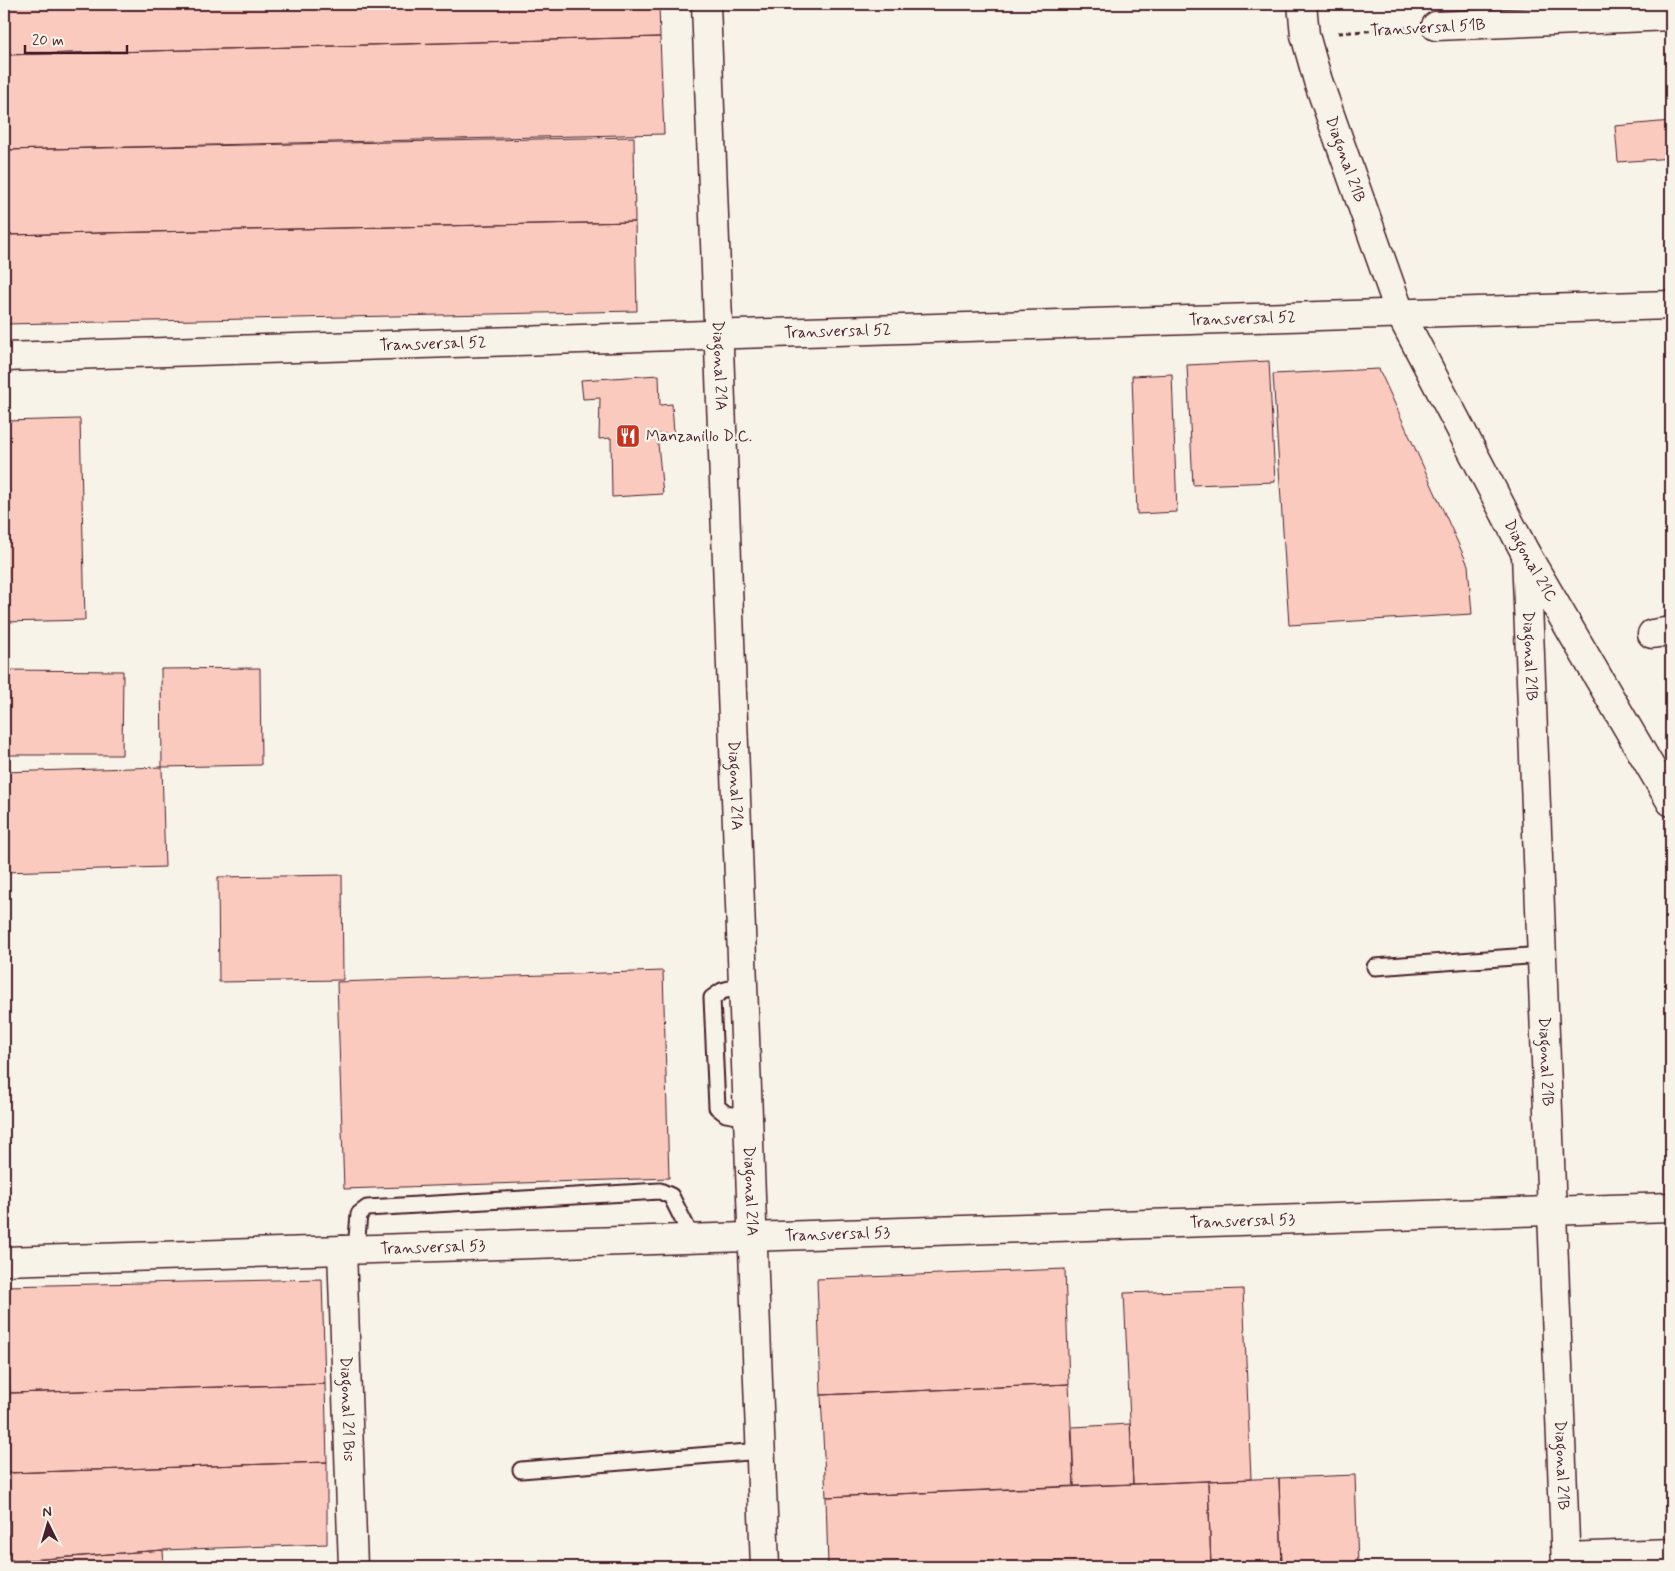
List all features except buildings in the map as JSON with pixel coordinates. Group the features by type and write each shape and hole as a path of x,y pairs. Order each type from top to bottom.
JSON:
{"street":[{"name":"Diagonal 21A","path":"706,4 765,1567"},
{"name":"Diagonal 21B","path":"1302,4 1305,36 1318,81 1400,313"},
{"name":"Transversal 51B","path":"1436,26 1671,16"},
{"name":"Transversal 52","path":"4,357 1671,305"},
{"name":"Diagonal 21C","path":"1400,313 1526,554 1671,802"},
{"name":"Diagonal 21B","path":"1526,554 1566,1562"},
{"name":"Transversal 53","path":"4,1261 1671,1207"},
{"name":"Diagonal 21 Bis","path":"349,1250 352,1567"},
{"path":"1566,1562 1671,1553"}],"lane":[{"path":"1375,967 1542,954"},
{"path":"349,1250 359,1214 367,1208 660,1191 671,1196 692,1238"},
{"path":"521,1470 761,1450"}],"path":[{"name":"Transversal 51B","path":"1305,36 1436,26"}],"place":[{"name":"Manzanillo D.C.","path":"628,436"}]}
